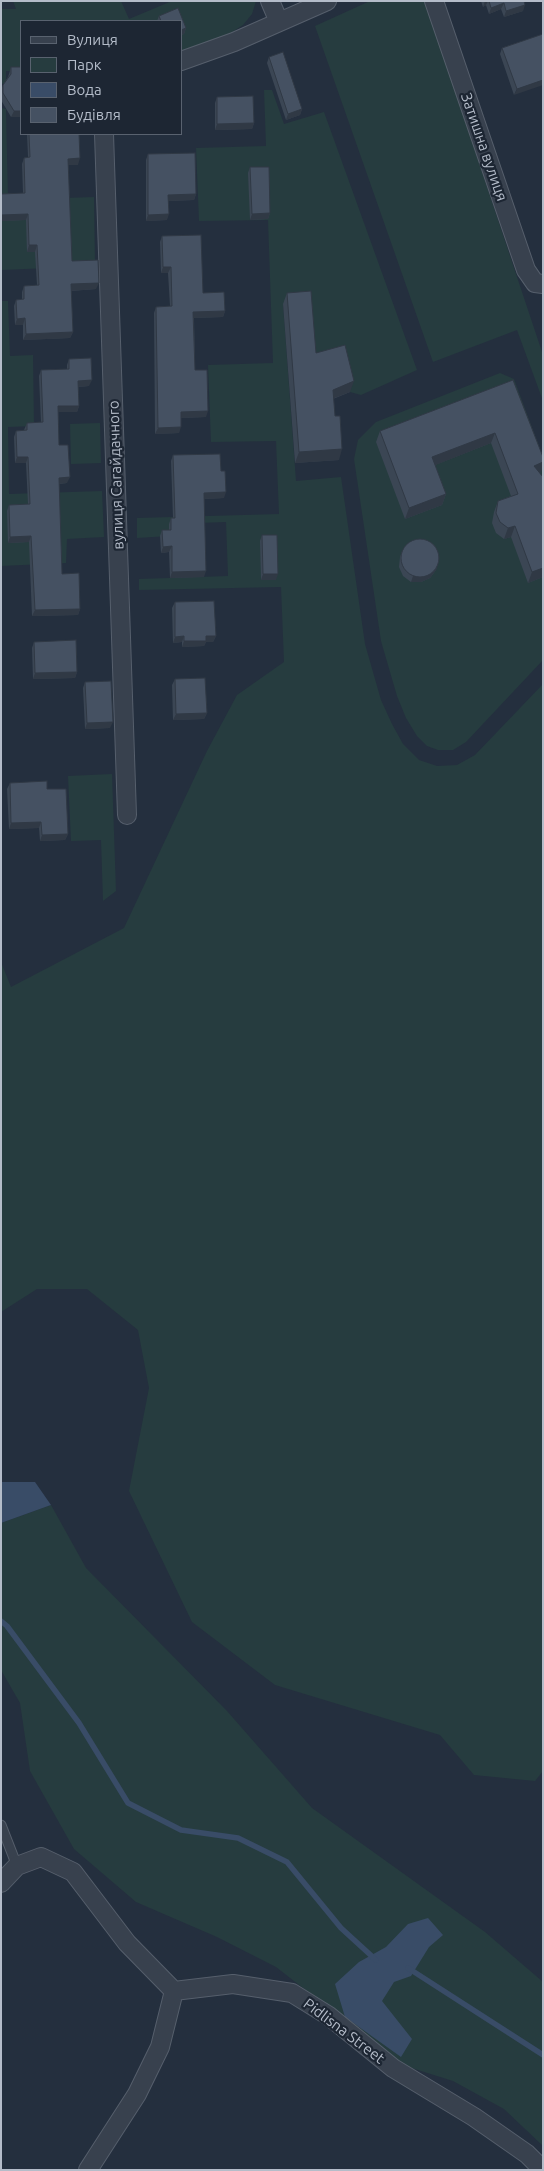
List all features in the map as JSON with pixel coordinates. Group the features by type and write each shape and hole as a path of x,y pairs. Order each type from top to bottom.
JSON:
{"street":[{"path":"270,1 279,22"},
{"path":"182,61 234,42 328,1"},
{"name":"Затишна вулиця","path":"434,1 526,270 535,283 543,284"},
{"name":"вулиця Сагайдачного","path":"104,135 128,816"},
{"path":"1,1883 16,1866 42,1857 72,1872 127,1943 174,1991 160,2047 137,2094 88,2170"},
{"name":"Pidlisna Street","path":"174,1991 233,1984 292,1993 329,2016 393,2068 482,2122 527,2154 543,2170"}],"lane":[{"path":"1,1825 16,1866"}],"green space":[{"path":"13,1 121,1 129,19 172,1 256,1 252,14 243,25 229,34 182,51 182,20 20,20 20,71 6,71 6,83 1,84 1,9 16,9"},
{"path":"370,1 425,1 543,355 543,401 517,330 433,362 315,26"},
{"path":"264,90 272,90 284,124 324,112 417,370 361,395 350,392 341,356 312,364 283,304 296,481 341,477 365,644 381,700 392,724 403,744 419,760 437,766 457,765 475,755 543,684 543,1771 535,1781 474,1775 440,1735 275,1685 192,1622 129,1491 149,1388 138,1330 87,1289 37,1289 1,1312 1,962 11,987 124,928 207,751 237,695 284,662 281,587 139,590 139,579 228,576 226,522 169,524 169,536 137,538 137,518 279,514 276,441 211,442 208,365 273,363 268,220 199,221 196,148 266,146"},
{"path":"1,108 6,109 8,200 94,197 95,266 1,270"},
{"path":"1,301 8,301 10,356 33,355 34,426 8,427 9,494 102,491 104,537 67,539 66,563 1,566"},
{"path":"500,373 514,379 543,457 543,660 466,742 453,750 438,750 427,746 417,736 406,718 397,696 381,641 354,459 358,440 376,422"},
{"path":"100,423 101,463 71,464 70,424"},
{"path":"112,774 116,891 103,901 101,840 71,841 68,776"},
{"path":"51,1505 86,1568 227,1711 312,1808 485,1932 543,1982 543,2146 504,2109 453,2081 402,2065 276,1967 217,1937 136,1902 74,1849 30,1771 20,1703 1,1670 1,1523"}],"water":[{"path":"1,1482 35,1482 51,1505 1,1523"},
{"path":"428,1918 443,1935 429,1947 411,1976 394,1982 382,2001 412,2039 401,2057 345,2017 335,1984 359,1962 386,1947 408,1924"}],"building":[{"path":"489,1 524,1 525,5 506,11 504,3 491,8"},
{"path":"178,8 186,28 182,30 182,20 161,20 159,16"},
{"path":"543,34 543,80 517,89 502,48"},
{"path":"283,52 302,109 288,114 269,57"},
{"path":"11,67 20,67 20,111 14,111 3,93 3,85 11,74"},
{"path":"253,96 254,123 217,124 217,97"},
{"path":"29,135 79,135 80,158 68,159 72,261 98,260 99,283 71,284 73,332 26,334 25,318 17,319 16,300 24,299 24,286 39,285 37,245 29,245 28,214 1,215 1,194 25,193 24,158 30,157"},
{"path":"195,153 196,194 168,195 169,214 148,215 148,154"},
{"path":"250,167 269,167 270,213 252,214"},
{"path":"201,235 203,293 224,292 225,311 193,312 195,370 207,370 208,411 181,412 181,427 158,428 156,307 172,306 171,267 163,267 162,236"},
{"path":"311,291 316,353 345,345 354,381 333,390 335,416 340,416 342,449 299,452 287,293"},
{"path":"91,358 92,380 78,381 79,406 58,406 59,445 68,445 70,477 59,478 62,574 79,573 80,609 35,610 31,536 10,537 9,505 30,504 28,457 17,457 16,431 27,430 27,423 43,422 41,370 69,369 69,359"},
{"path":"513,380 543,457 543,462 534,466 543,477 543,568 532,572 515,526 508,528 500,522 496,513 498,501 518,494 495,433 432,457 446,494 409,508 380,431"},
{"path":"220,454 221,471 225,471 226,492 204,493 206,571 172,572 172,546 163,547 162,530 171,530 171,518 175,518 173,455"},
{"path":"262,535 277,535 278,574 263,574"},
{"path":"420,539 433,545 439,558 433,571 420,577 407,571 401,558 407,545"},
{"path":"214,601 216,636 206,636 206,641 184,641 184,636 175,637 175,602"},
{"path":"76,640 77,672 35,673 34,642"},
{"path":"205,678 207,713 176,714 175,679"},
{"path":"111,681 113,722 87,723 85,682"},
{"path":"47,781 47,789 66,789 68,834 42,835 41,822 11,823 10,783"}],"waterway":[{"path":"1,1621 7,1626 79,1723 128,1803 181,1830 238,1838 287,1862 341,1928 376,1960"},
{"path":"408,1968 543,2055"}]}
